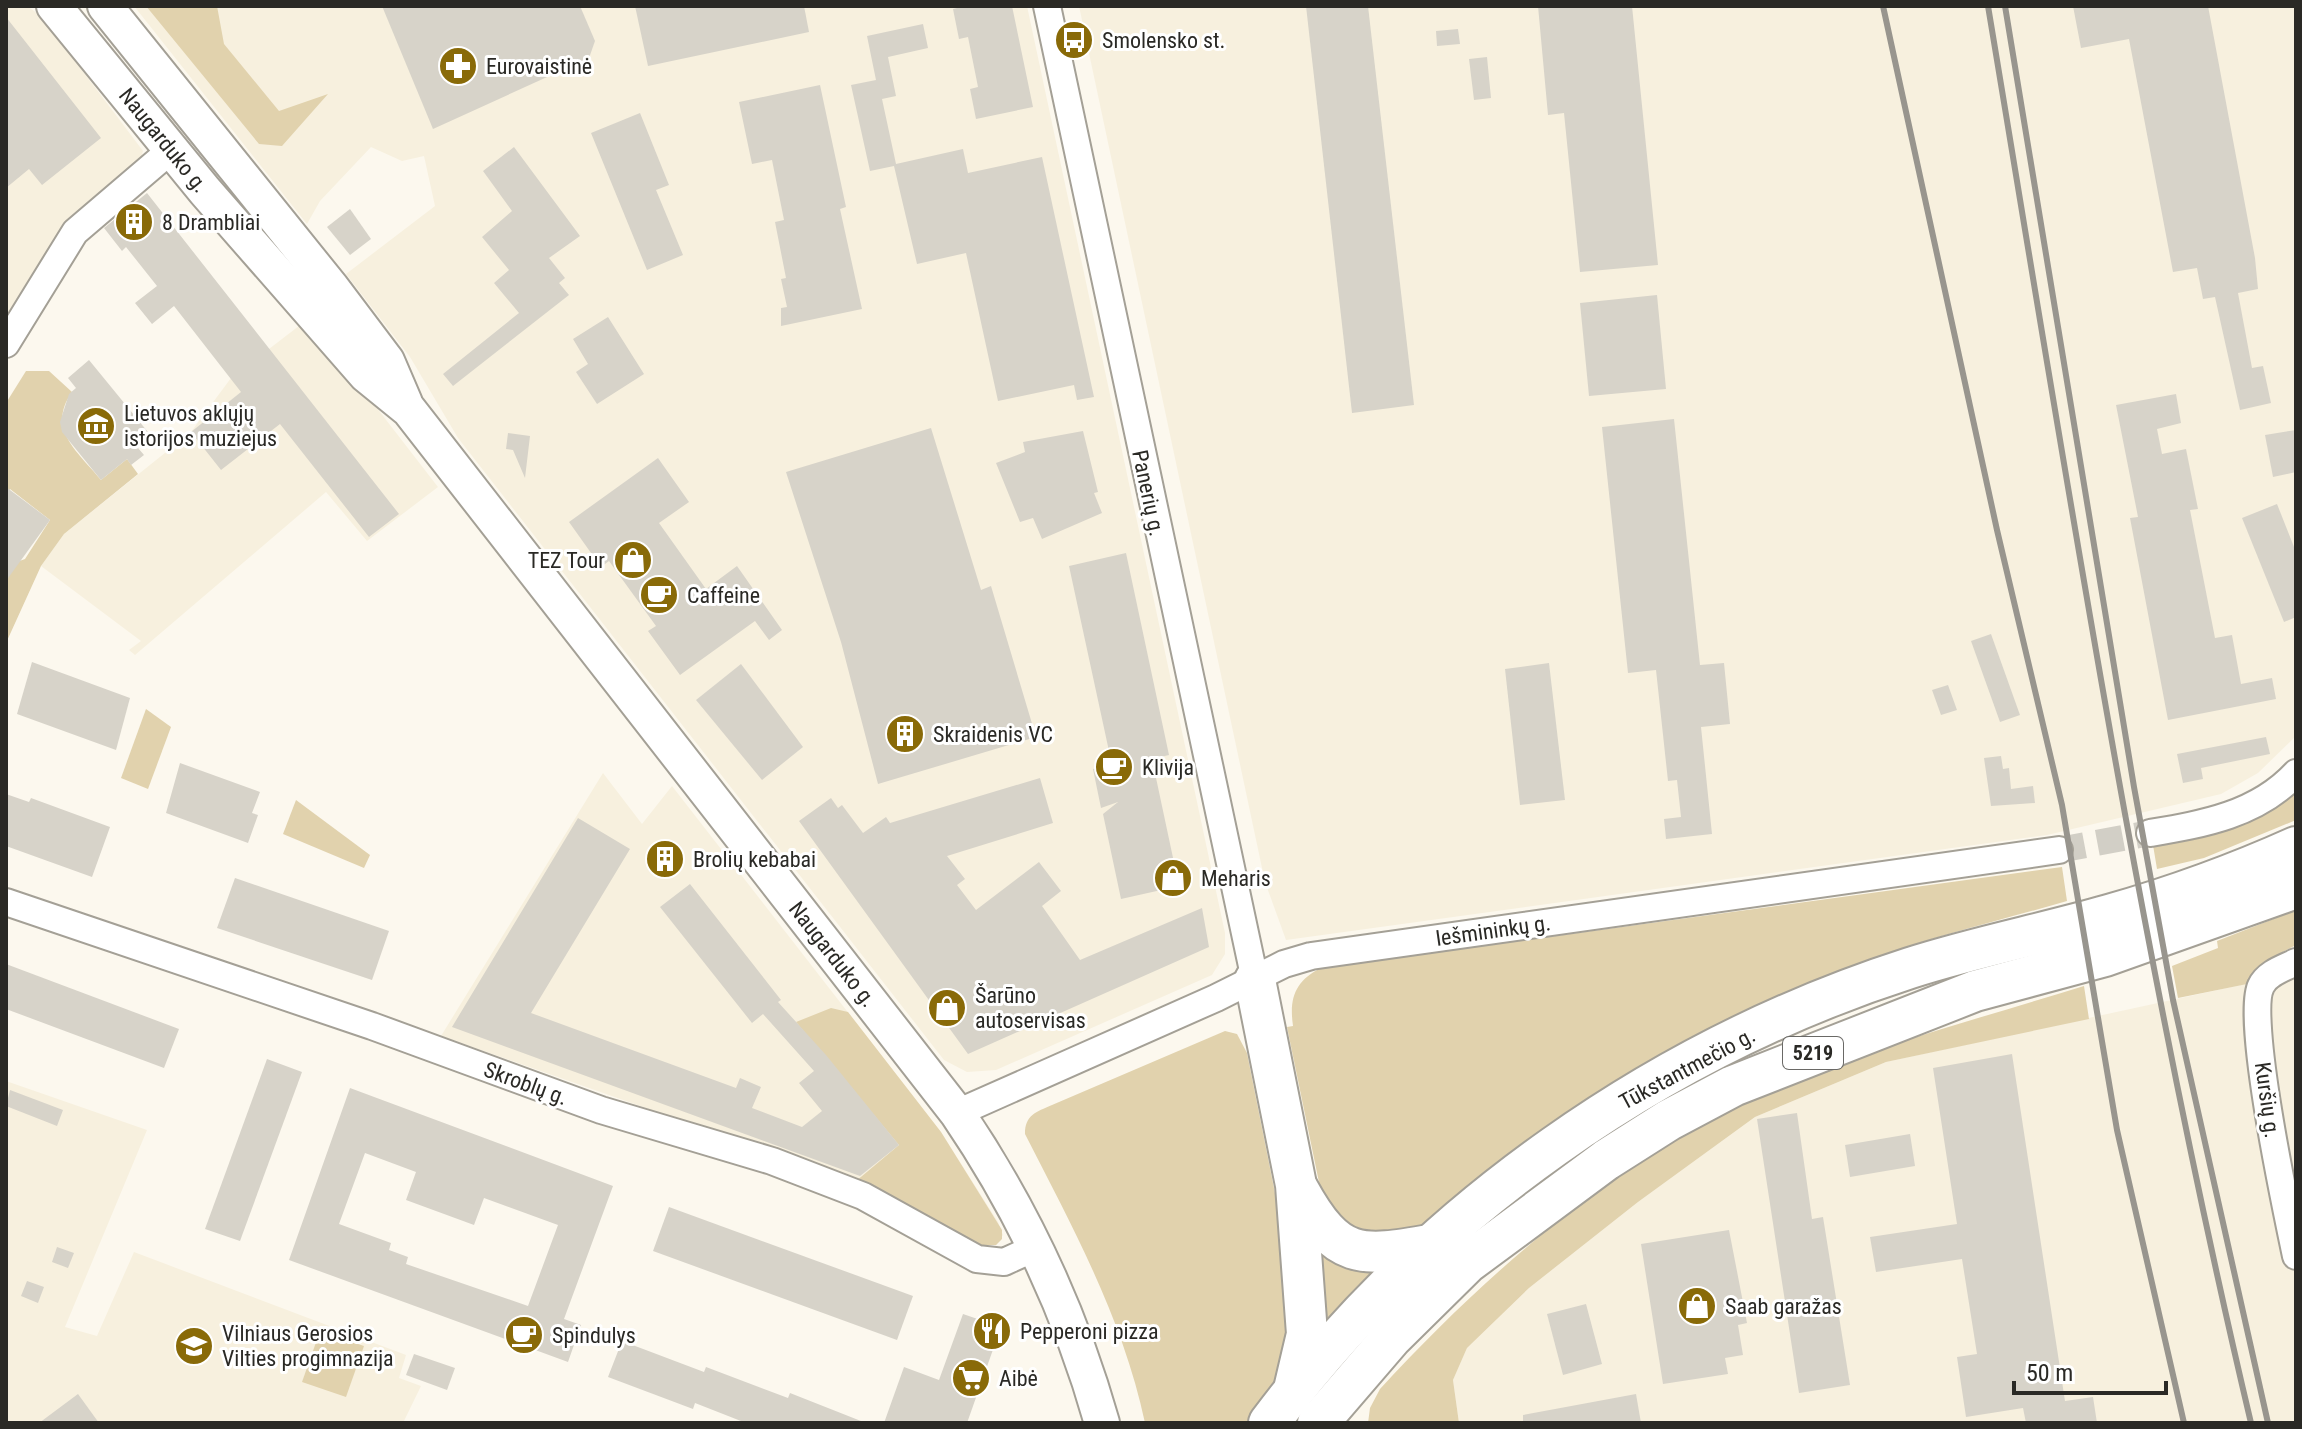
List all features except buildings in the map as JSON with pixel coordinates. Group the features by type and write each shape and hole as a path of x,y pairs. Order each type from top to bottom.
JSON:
{"highway":[{"name":"Tūkstantmečio g.","path":"1281,1407 1362,1312 1497,1189 1582,1126 1718,1047 1817,1002 1911,968 2109,915 2181,892 2296,847"},
{"name":"Tūkstantmečio g.","path":"1318,1423 1392,1337 1467,1263 1631,1144 1733,1086 1975,991 2105,956 2296,888"},
{"path":"1255,980 1296,1185 1307,1334 1281,1407"},
{"path":"1296,1185 1317,1224 1333,1240 1351,1249 1371,1253 1436,1244"},
{"path":"1358,1423 1367,1390 1392,1337"}],"main road":[{"name":"Naugarduko g.","path":"54,6 171,150 366,375 409,410 957,1113 987,1158 1037,1247 1074,1331 1102,1423"},
{"name":"Naugarduko g.","path":"105,6 237,166 369,337 387,361 409,410"}],"street":[{"name":"Panerių g.","path":"1047,6 1255,980"},
{"path":"6,344 75,232 171,150"},
{"path":"2150,833 2227,817 2254,806 2296,773"},
{"name":"Iešmininkų g.","path":"957,1113 1255,980 1284,964 1311,956 2059,850"},
{"name":"Skroblų g.","path":"6,902 372,1026 601,1110 772,1161 863,1196 977,1259 1004,1262 1037,1247"},
{"name":"Kuršių g.","path":"2296,962 2269,976 2261,985 2257,1011 2268,1108 2296,1256"}],"shaded area":[{"path":"6,6 27,6 41,16 143,151 140,161 6,327"},
{"path":"134,6 1027,6 1225,933 1225,954 1212,975 996,1070 967,1072 944,1060 458,438 410,357 346,274 435,206 424,156 402,161 371,147 320,201 307,224"},
{"path":"146,6 217,6 224,44 279,111 328,94 282,146 259,144"},
{"path":"1079,6 2296,6 2296,736 2258,773 2221,794 2047,835 1286,940 1265,882"},
{"path":"308,319 438,487 367,541 326,492 135,655 129,650 141,641 41,566 64,534 191,432 231,378"},
{"path":"26,371 49,371 72,392 62,417 64,429 75,450 101,480 127,459 138,474 64,534 41,566 6,643 6,566 25,559 50,520 10,489 6,495 6,403"},
{"path":"146,709 171,727 148,789 121,778"},
{"path":"603,773 642,824 672,786 941,1132 998,1222 1003,1235 996,1245 981,1245 865,1185 441,1036"},
{"path":"2296,788 2296,820 2204,858 2157,869 2153,845 2246,821"},
{"path":"296,800 370,855 364,868 283,834"},
{"path":"2062,867 2067,901 1858,964 1738,1014 1681,1044 1572,1110 1519,1147 1419,1229 1402,1239 1346,1232 1321,1192 1287,1027 1293,1026 1292,1007 1296,991 1305,979 1321,968"},
{"path":"2296,910 2296,945 2267,960 2252,983 2178,998 2172,966 2218,948 2217,941"},
{"path":"2296,973 2296,1423 1459,1423 1453,1380 1467,1348 1529,1288 1638,1202 1755,1117 1886,1062"},
{"path":"2084,986 2089,1019 1886,1062 1755,1117 1638,1202 1529,1288 1467,1348 1453,1380 1459,1423 1368,1423 1370,1408 1380,1389 1472,1296 1571,1211 1679,1138 1736,1107 1831,1066"},
{"path":"831,1008 848,1012 941,1132 1002,1230 1002,1239 996,1245 981,1245 855,1182 899,1145 796,1022"},
{"path":"1225,1031 1237,1034 1247,1053 1297,1303 1289,1364 1250,1423 1145,1423 1124,1347 1110,1311 1025,1134 1027,1122 1041,1110"},
{"name":"Vilniaus Gerosios Vilties progimnazija","path":"6,1081 147,1130 65,1327 97,1336 134,1252 406,1355 399,1378 421,1386 403,1423 6,1423"},
{"path":"1308,1228 1383,1270 1329,1335"},
{"path":"320,1331 364,1346 346,1397 302,1382"}],"tunnel":[{"path":"2059,850 2150,833"}],"railway":[{"path":"1883,6 1997,530 2062,805 2117,1130 2184,1423"},
{"path":"1988,6 2140,894 2174,1071 2251,1423"},
{"path":"2005,6 2134,787 2173,1000 2268,1423"}],"place":[{"name":"Smolensko st.","path":"1074,40"},
{"name":"Eurovaistinė","path":"458,66"},
{"name":"8 Drambliai","path":"134,222"},
{"name":"Lietuvos aklųjų istorijos muziejus","path":"96,426"},
{"name":"TEZ Tour","path":"633,560"},
{"name":"Caffeine","path":"659,595"},
{"name":"Skraidenis VC","path":"905,734"},
{"name":"Klivija","path":"1114,767"},
{"name":"Brolių kebabai","path":"665,859"},
{"name":"Meharis","path":"1173,878"},
{"name":"Šarūno autoservisas","path":"947,1008"},
{"name":"Saab garažas","path":"1697,1306"},
{"name":"Pepperoni pizza","path":"992,1331"},
{"name":"Spindulys","path":"524,1335"},
{"name":"Vilniaus Gerosios Vilties progimnazija","path":"194,1346"},
{"name":"Aibė","path":"971,1378"}]}
